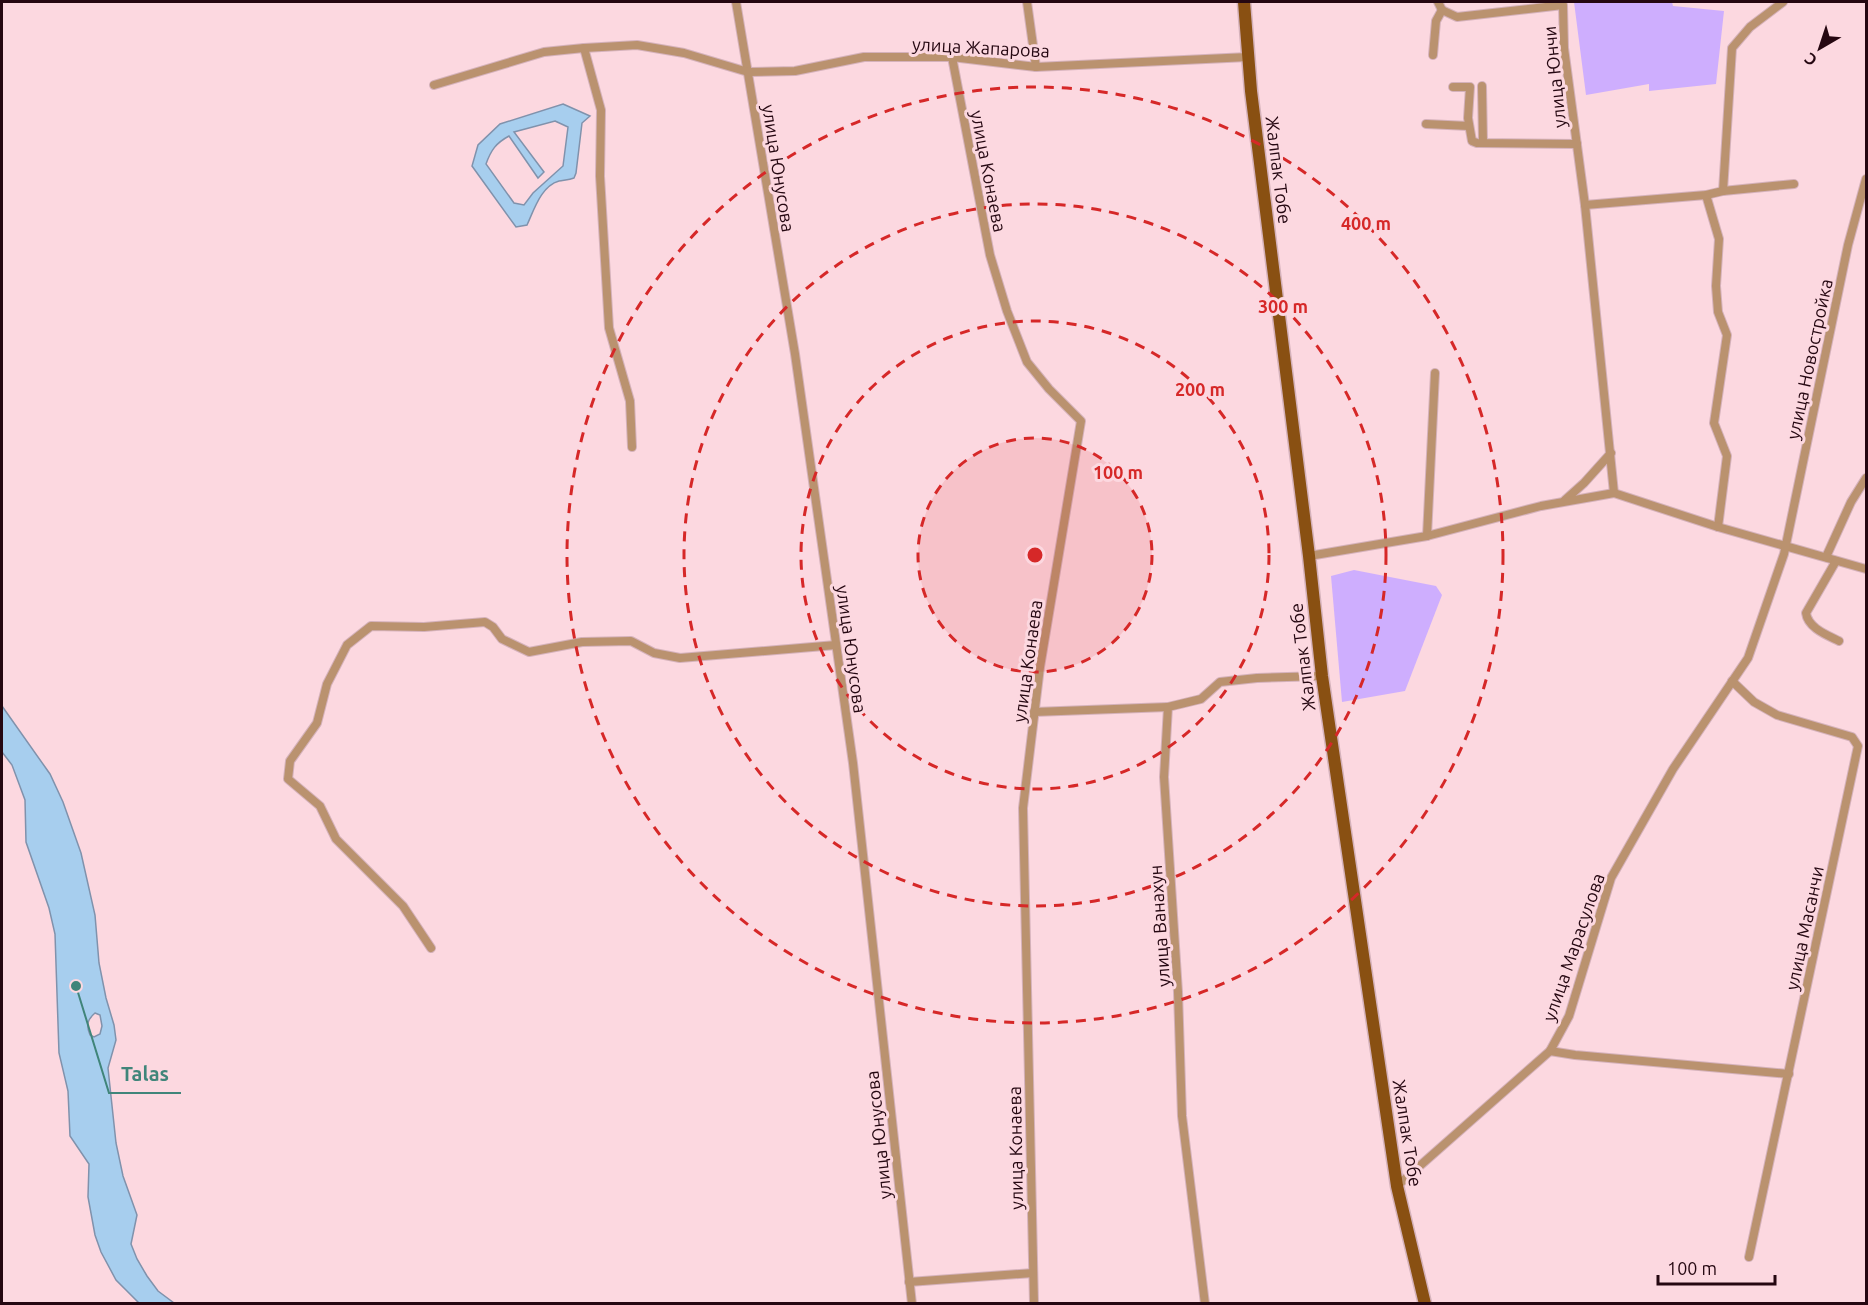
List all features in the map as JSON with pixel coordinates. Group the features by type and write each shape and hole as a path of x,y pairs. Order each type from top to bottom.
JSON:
{"main road":[{"name":"Жалпак Тобе","path":"1244,2 1252,102 1322,676 1397,1186 1425,1304"}],"street":[{"name":"улица Юнусова","path":"736,2 795,354 852,763 912,1304"},
{"path":"1027,2 1036,68"},
{"path":"1433,55 1436,21 1442,10 1438,2"},
{"path":"1723,191 1732,48 1750,27 1783,2"},
{"name":"улица Юнчи","path":"1442,10 1457,17 1563,5 1564,48 1585,205 1614,493"},
{"name":"улица Жапарова","path":"434,85 544,52 637,45 684,53 748,72 795,71 864,57 952,57 1036,68 1248,57"},
{"path":"584,48 601,110 600,176 609,328 630,401 632,447"},
{"name":"улица Конаева","path":"952,57 990,255 1007,311 1026,362 1049,389 1082,421 1040,667 1023,808 1034,1304"},
{"path":"1482,86 1483,143"},
{"path":"1453,87 1470,87 1468,126 1472,141 1577,144"},
{"path":"1426,124 1468,126"},
{"name":"улица Новостройка","path":"1786,546 1848,245 1866,179"},
{"path":"1585,205 1706,195 1723,191 1794,184"},
{"path":"1706,195 1719,239 1716,286 1718,312 1727,335 1714,423 1727,456 1718,527"},
{"path":"1428,536 1435,373"},
{"path":"1564,501 1611,453"},
{"path":"1826,557 1851,502 1866,478"},
{"path":"1309,556 1428,536 1564,501 1614,493 1718,527 1866,569"},
{"name":"улица Марасулова","path":"1397,1186 1550,1051 1569,1016 1611,878 1673,769 1748,658 1786,546"},
{"path":"1836,561 1806,613 1807,620 1817,629 1839,641"},
{"path":"431,948 403,906 336,838 320,806 288,779 290,761 317,723 327,684 346,645 371,626 424,627 485,622 493,627 502,639 529,652 582,642 631,641 654,653 680,658 836,645"},
{"path":"1034,712 1168,707 1201,699 1220,682 1257,678 1322,676"},
{"name":"улица Масанчи","path":"1732,681 1754,702 1777,715 1852,737 1858,746 1749,1257"},
{"name":"улица Ванахун","path":"1168,707 1164,777 1178,992 1182,1116 1205,1304"},
{"path":"1550,1051 1789,1074"},
{"path":"909,1282 1033,1273"}],"shaded area":[{"path":"1574,2 1672,2 1673,6 1724,11 1716,84 1649,91 1649,84 1586,95"},
{"path":"1354,570 1436,586 1442,595 1405,691 1342,702 1331,576"}],"water":[{"path":"563,104 590,116 582,123 574,178 559,181 547,188 539,199 527,225 516,227 472,166 478,145 500,124","holes":["555,121 568,127 563,166 533,193 524,205 514,203 486,164 494,147 509,136 538,178 544,172 514,132"]},
{"path":"2,706 50,774 63,802 81,853 95,915 99,963 116,1040 108,1068 116,1143 123,1176 137,1215 131,1244 147,1276 158,1291 174,1303 139,1303 116,1280 95,1235 88,1197 89,1164 70,1136 68,1091 59,1053 55,934 49,908 26,842 25,800 12,765 2,752","holes":["95,1013 100,1015 102,1026 100,1034 94,1037 90,1035 88,1023"]}],"place":[{"name":"Talas","path":"76,986"}]}
